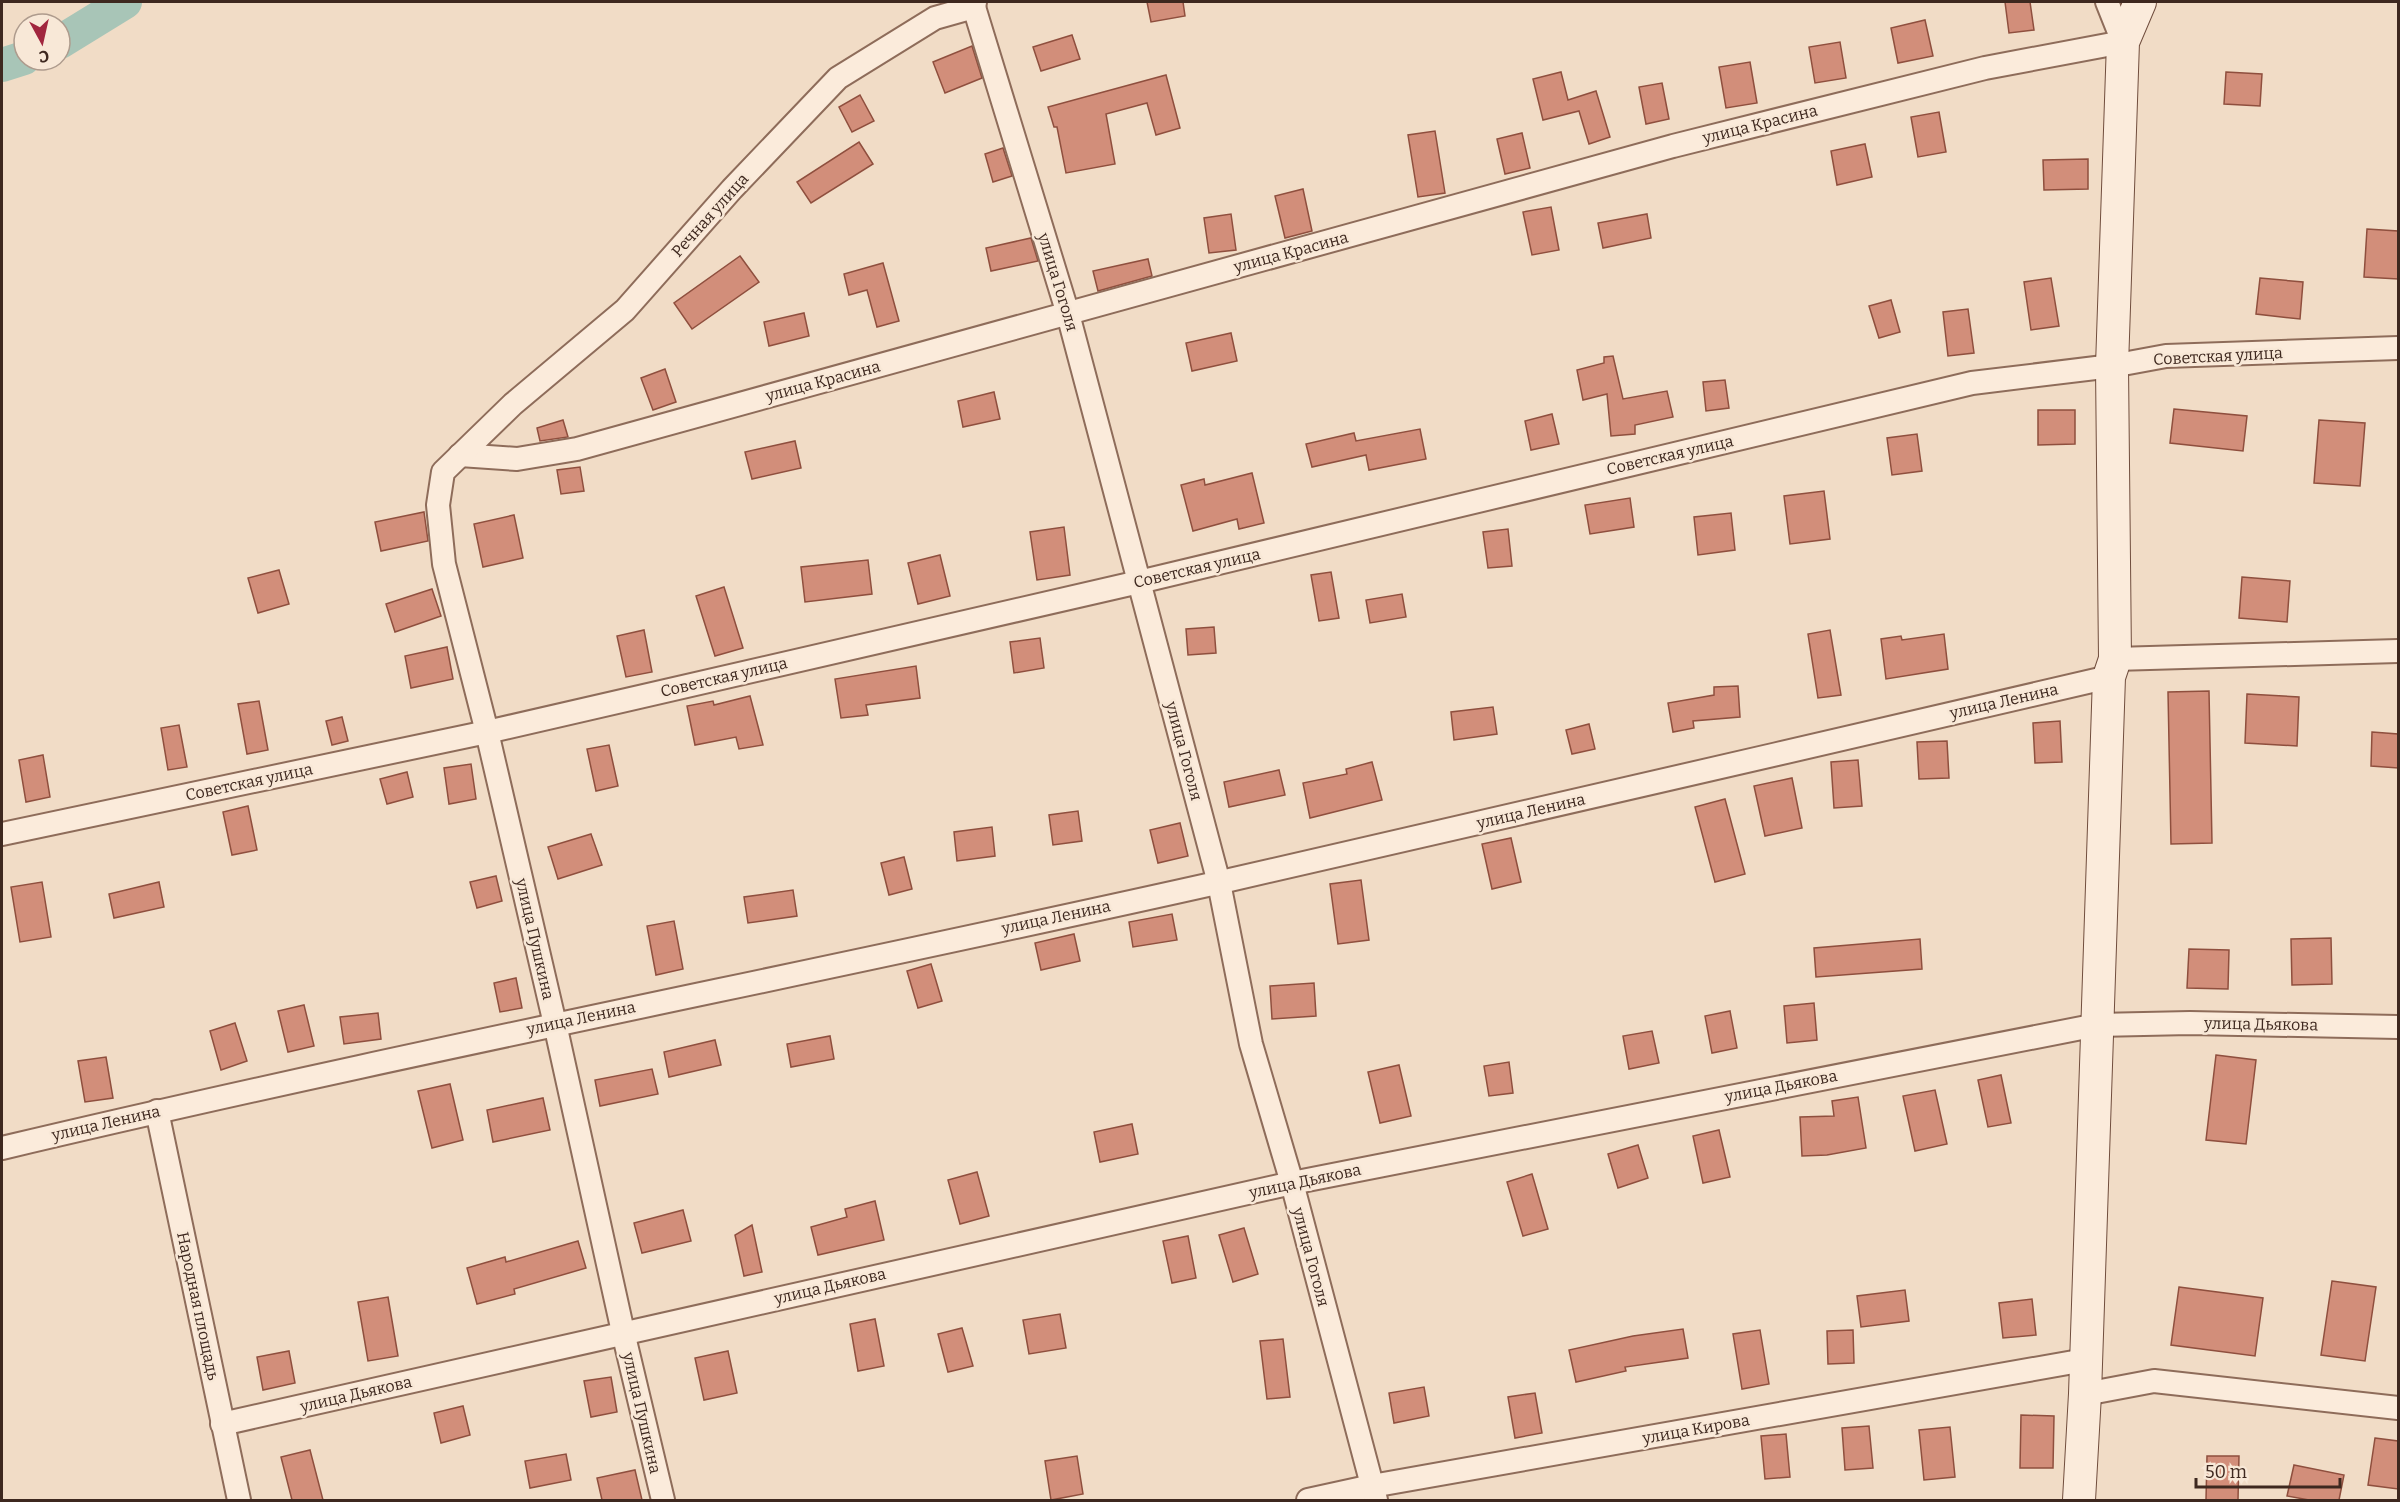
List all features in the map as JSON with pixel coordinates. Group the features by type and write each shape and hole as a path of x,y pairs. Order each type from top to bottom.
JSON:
{"main road":[{"path":"2079,1500 2112,668 2112,366 2123,42 2140,2"}],"street":[{"path":"2107,2 2123,42"},
{"name":"улица Гоголя","path":"974,4 1068,314 1219,883 1251,1044 1292,1183 1374,1493"},
{"name":"Речная улица","path":"460,455 513,404 625,310 732,189 838,78 935,18 974,4"},
{"name":"улица Красина","path":"460,455 517,459 578,449 1673,146 1985,69 2123,42"},
{"name":"Советская улица","path":"2,834 487,732 1139,582 1972,383 2112,366 2166,356 2398,348"},
{"name":"улица Пушкина","path":"460,455 443,472 438,505 444,564 487,732 663,1500"},
{"name":"улица Ленина","path":"2,1148 157,1111 555,1024 1219,883 2112,668 2398,651"},
{"name":"улица Дьякова","path":"222,1424 1292,1183 2097,1024 2190,1023 2398,1027"},
{"name":"Народная площадь","path":"157,1111 239,1500"},
{"name":"улица Кирова","path":"1308,1500 1374,1493 2085,1360"},
{"path":"2085,1394 2154,1381 2398,1408"}],"building":[{"path":"1147,2 1183,2 1185,16 1151,22"},
{"path":"2005,2 2030,2 2034,30 2009,33"},
{"path":"1925,20 1933,56 1898,63 1891,28"},
{"path":"1072,35 1080,59 1041,71 1033,47"},
{"path":"1840,42 1846,78 1815,83 1809,47"},
{"path":"972,46 982,78 945,93 933,62"},
{"path":"1750,62 1757,103 1726,108 1719,67"},
{"path":"1561,72 1568,100 1596,91 1610,137 1589,144 1579,111 1543,120 1533,79"},
{"path":"2226,72 2262,74 2260,106 2224,104"},
{"path":"1166,75 1180,128 1156,135 1147,103 1106,114 1115,164 1066,173 1057,127 1054,127 1048,107"},
{"path":"1662,83 1669,119 1646,124 1639,87"},
{"path":"860,95 874,121 852,132 839,107"},
{"path":"1939,112 1946,152 1918,157 1911,117"},
{"path":"1435,131 1445,193 1418,197 1408,135"},
{"path":"1522,133 1530,168 1505,174 1497,139"},
{"path":"859,142 873,164 811,203 797,182"},
{"path":"1865,144 1872,177 1837,185 1831,151"},
{"path":"1003,148 1012,176 993,182 985,154"},
{"path":"2088,159 2088,189 2044,190 2043,160"},
{"path":"1303,189 1312,231 1285,238 1275,196"},
{"path":"1551,207 1559,250 1532,255 1523,212"},
{"path":"1231,214 1236,250 1209,253 1204,218"},
{"path":"1647,214 1651,238 1603,248 1598,223"},
{"path":"2367,229 2398,231 2398,279 2364,277"},
{"path":"1031,238 1038,261 991,271 986,248"},
{"path":"740,256 759,282 692,329 674,303"},
{"path":"1148,259 1152,276 1098,291 1093,271"},
{"path":"883,263 899,321 877,327 867,290 849,295 844,274"},
{"path":"2051,278 2059,326 2031,330 2024,282"},
{"path":"2260,278 2303,282 2300,319 2256,314"},
{"path":"1891,300 1900,332 1879,338 1869,306"},
{"path":"1968,309 1974,353 1948,356 1943,312"},
{"path":"804,313 809,336 769,346 764,322"},
{"path":"1231,333 1237,361 1192,371 1186,343"},
{"path":"1613,356 1623,399 1667,391 1673,417 1635,425 1635,434 1611,436 1607,394 1583,400 1577,370 1604,363 1604,357"},
{"path":"665,369 676,402 653,410 641,378"},
{"path":"1725,380 1729,408 1706,411 1703,382"},
{"path":"994,392 1000,419 963,427 958,401"},
{"path":"2174,409 2247,416 2243,451 2170,443"},
{"path":"2038,410 2075,410 2075,444 2038,445"},
{"path":"1552,414 1559,444 1531,450 1525,421"},
{"path":"563,420 568,437 540,441 537,428"},
{"path":"2319,420 2365,423 2360,486 2314,483"},
{"path":"1420,429 1426,459 1369,470 1366,455 1312,467 1306,444 1354,433 1356,441"},
{"path":"1917,434 1922,471 1892,475 1887,438"},
{"path":"795,441 801,468 752,479 745,452"},
{"path":"580,467 584,491 561,494 557,470"},
{"path":"1252,473 1264,523 1239,529 1237,519 1193,531 1181,485 1204,479 1205,485"},
{"path":"1824,491 1830,539 1790,544 1784,496"},
{"path":"1630,498 1634,527 1590,534 1585,505"},
{"path":"424,512 428,541 381,551 375,522"},
{"path":"1731,513 1735,550 1698,555 1694,517"},
{"path":"514,515 523,558 483,567 474,524"},
{"path":"1064,527 1070,575 1037,580 1030,532"},
{"path":"1508,529 1512,566 1488,568 1483,532"},
{"path":"940,555 950,596 918,604 908,563"},
{"path":"868,560 872,594 805,602 801,567"},
{"path":"279,570 289,604 258,613 248,578"},
{"path":"1331,572 1339,618 1319,621 1311,575"},
{"path":"2242,577 2290,581 2287,622 2239,618"},
{"path":"724,587 743,648 715,656 696,596"},
{"path":"432,589 441,616 395,632 386,604"},
{"path":"1402,594 1406,617 1370,623 1366,600"},
{"path":"1214,627 1216,653 1188,655 1186,629"},
{"path":"644,630 652,672 626,677 617,636"},
{"path":"1830,630 1841,695 1818,698 1808,634"},
{"path":"1944,634 1948,669 1886,679 1881,639 1901,636 1902,640"},
{"path":"1040,638 1044,668 1014,673 1010,642"},
{"path":"447,647 453,679 411,688 405,656"},
{"path":"916,666 920,698 866,705 868,715 841,718 835,679"},
{"path":"1738,686 1740,717 1693,721 1694,728 1673,732 1668,703 1714,695 1714,687"},
{"path":"2209,691 2212,843 2171,844 2168,692"},
{"path":"2247,694 2299,697 2297,746 2245,743"},
{"path":"750,696 763,745 739,749 736,737 695,745 687,706 713,701 714,705"},
{"path":"259,701 268,750 247,754 238,704"},
{"path":"1493,707 1497,734 1454,740 1451,712"},
{"path":"342,717 348,741 332,745 326,721"},
{"path":"2060,721 2062,762 2035,763 2033,723"},
{"path":"1589,724 1595,749 1572,754 1566,730"},
{"path":"179,725 187,767 168,770 161,728"},
{"path":"2372,732 2398,734 2398,768 2371,766"},
{"path":"1947,741 1949,778 1919,779 1917,742"},
{"path":"609,745 618,786 596,791 587,749"},
{"path":"43,755 50,797 26,802 19,760"},
{"path":"1858,760 1862,806 1834,808 1831,762"},
{"path":"1372,762 1382,800 1310,818 1303,783 1347,774 1346,769"},
{"path":"471,764 476,799 449,804 444,768"},
{"path":"1279,770 1285,795 1229,807 1224,782"},
{"path":"407,772 413,797 387,804 380,779"},
{"path":"1792,778 1802,828 1765,836 1754,786"},
{"path":"1725,799 1745,874 1715,882 1695,807"},
{"path":"248,806 257,850 232,855 223,812"},
{"path":"1078,811 1082,841 1053,845 1049,815"},
{"path":"1180,823 1188,856 1158,863 1150,830"},
{"path":"992,827 995,856 957,861 954,832"},
{"path":"591,834 602,865 558,879 548,847"},
{"path":"1511,838 1521,882 1492,889 1482,844"},
{"path":"904,857 912,889 889,895 881,863"},
{"path":"496,876 502,901 477,908 470,882"},
{"path":"1361,880 1369,940 1338,944 1330,884"},
{"path":"42,882 51,937 20,942 11,887"},
{"path":"159,882 164,907 114,918 109,894"},
{"path":"793,890 797,916 748,923 744,897"},
{"path":"1172,914 1177,940 1133,947 1129,922"},
{"path":"674,921 683,969 656,975 647,926"},
{"path":"1074,934 1080,961 1041,970 1035,943"},
{"path":"2331,938 2332,984 2292,985 2291,939"},
{"path":"1920,939 1922,969 1816,977 1814,948"},
{"path":"2189,949 2229,950 2228,989 2187,988"},
{"path":"931,964 942,1001 918,1008 907,971"},
{"path":"516,978 522,1008 500,1012 494,983"},
{"path":"1314,983 1316,1016 1272,1019 1270,986"},
{"path":"1814,1003 1817,1040 1787,1043 1784,1006"},
{"path":"304,1005 314,1046 288,1052 278,1011"},
{"path":"1730,1011 1737,1048 1712,1053 1705,1016"},
{"path":"378,1013 381,1039 344,1044 340,1017"},
{"path":"235,1023 247,1061 221,1070 210,1031"},
{"path":"1652,1031 1659,1063 1629,1069 1623,1036"},
{"path":"830,1036 834,1059 791,1067 787,1044"},
{"path":"715,1040 721,1065 669,1077 664,1052"},
{"path":"2216,1055 2256,1060 2246,1144 2206,1140"},
{"path":"106,1057 113,1098 85,1102 78,1061"},
{"path":"1509,1062 1513,1093 1489,1096 1484,1066"},
{"path":"1399,1065 1411,1116 1380,1123 1368,1072"},
{"path":"652,1069 658,1094 600,1106 595,1080"},
{"path":"2001,1075 2011,1123 1988,1127 1978,1080"},
{"path":"450,1084 463,1140 432,1148 418,1091"},
{"path":"1935,1090 1947,1144 1915,1151 1903,1096"},
{"path":"1858,1097 1866,1148 1827,1155 1802,1156 1800,1117 1834,1116 1832,1101"},
{"path":"543,1098 550,1130 493,1142 487,1110"},
{"path":"1132,1124 1138,1154 1100,1162 1094,1132"},
{"path":"1719,1130 1730,1177 1703,1183 1693,1136"},
{"path":"1638,1145 1648,1178 1618,1188 1608,1154"},
{"path":"977,1172 989,1216 960,1224 948,1180"},
{"path":"1532,1174 1548,1229 1523,1236 1507,1182"},
{"path":"875,1201 884,1240 818,1255 811,1227 847,1217 845,1209"},
{"path":"683,1210 691,1241 642,1253 634,1223"},
{"path":"752,1225 762,1272 744,1276 735,1235"},
{"path":"1244,1228 1258,1274 1233,1282 1219,1235"},
{"path":"1188,1236 1196,1278 1172,1283 1163,1241"},
{"path":"578,1241 586,1268 514,1289 515,1294 477,1304 467,1268 505,1257 506,1262"},
{"path":"2332,1281 2376,1287 2365,1361 2321,1355"},
{"path":"2179,1287 2263,1298 2255,1356 2171,1345"},
{"path":"1905,1290 1909,1321 1861,1327 1857,1296"},
{"path":"388,1297 398,1356 368,1361 358,1302"},
{"path":"2032,1299 2036,1335 2003,1338 1999,1303"},
{"path":"1060,1314 1066,1348 1029,1354 1023,1320"},
{"path":"875,1319 884,1366 858,1371 850,1324"},
{"path":"962,1328 973,1366 948,1372 938,1334"},
{"path":"1683,1329 1688,1358 1625,1367 1626,1371 1576,1382 1569,1350 1633,1336"},
{"path":"1760,1330 1769,1384 1742,1389 1733,1334"},
{"path":"1853,1330 1854,1363 1828,1364 1827,1331"},
{"path":"1283,1339 1290,1397 1267,1399 1260,1341"},
{"path":"289,1351 295,1383 263,1390 257,1357"},
{"path":"728,1351 737,1393 704,1400 695,1358"},
{"path":"611,1377 617,1412 591,1417 584,1381"},
{"path":"1424,1387 1429,1416 1394,1423 1389,1393"},
{"path":"1535,1393 1542,1433 1515,1438 1508,1397"},
{"path":"463,1406 470,1435 441,1443 434,1413"},
{"path":"2021,1415 2054,1416 2053,1468 2020,1468"},
{"path":"1869,1426 1873,1468 1845,1470 1842,1428"},
{"path":"1950,1427 1955,1477 1924,1480 1919,1430"},
{"path":"1786,1434 1790,1477 1765,1479 1761,1436"},
{"path":"2375,1438 2398,1441 2398,1489 2368,1485"},
{"path":"310,1450 323,1500 292,1500 281,1457"},
{"path":"566,1454 571,1480 530,1488 525,1461"},
{"path":"1077,1456 1083,1494 1051,1500 1045,1461"},
{"path":"2207,1456 2239,1456 2238,1500 2206,1500"},
{"path":"2294,1465 2344,1475 2339,1500 2309,1500 2287,1496"},
{"path":"635,1470 642,1500 602,1500 597,1478"}],"waterway":[{"path":"72,35 125,2"},
{"path":"2,65 12,62"}]}
